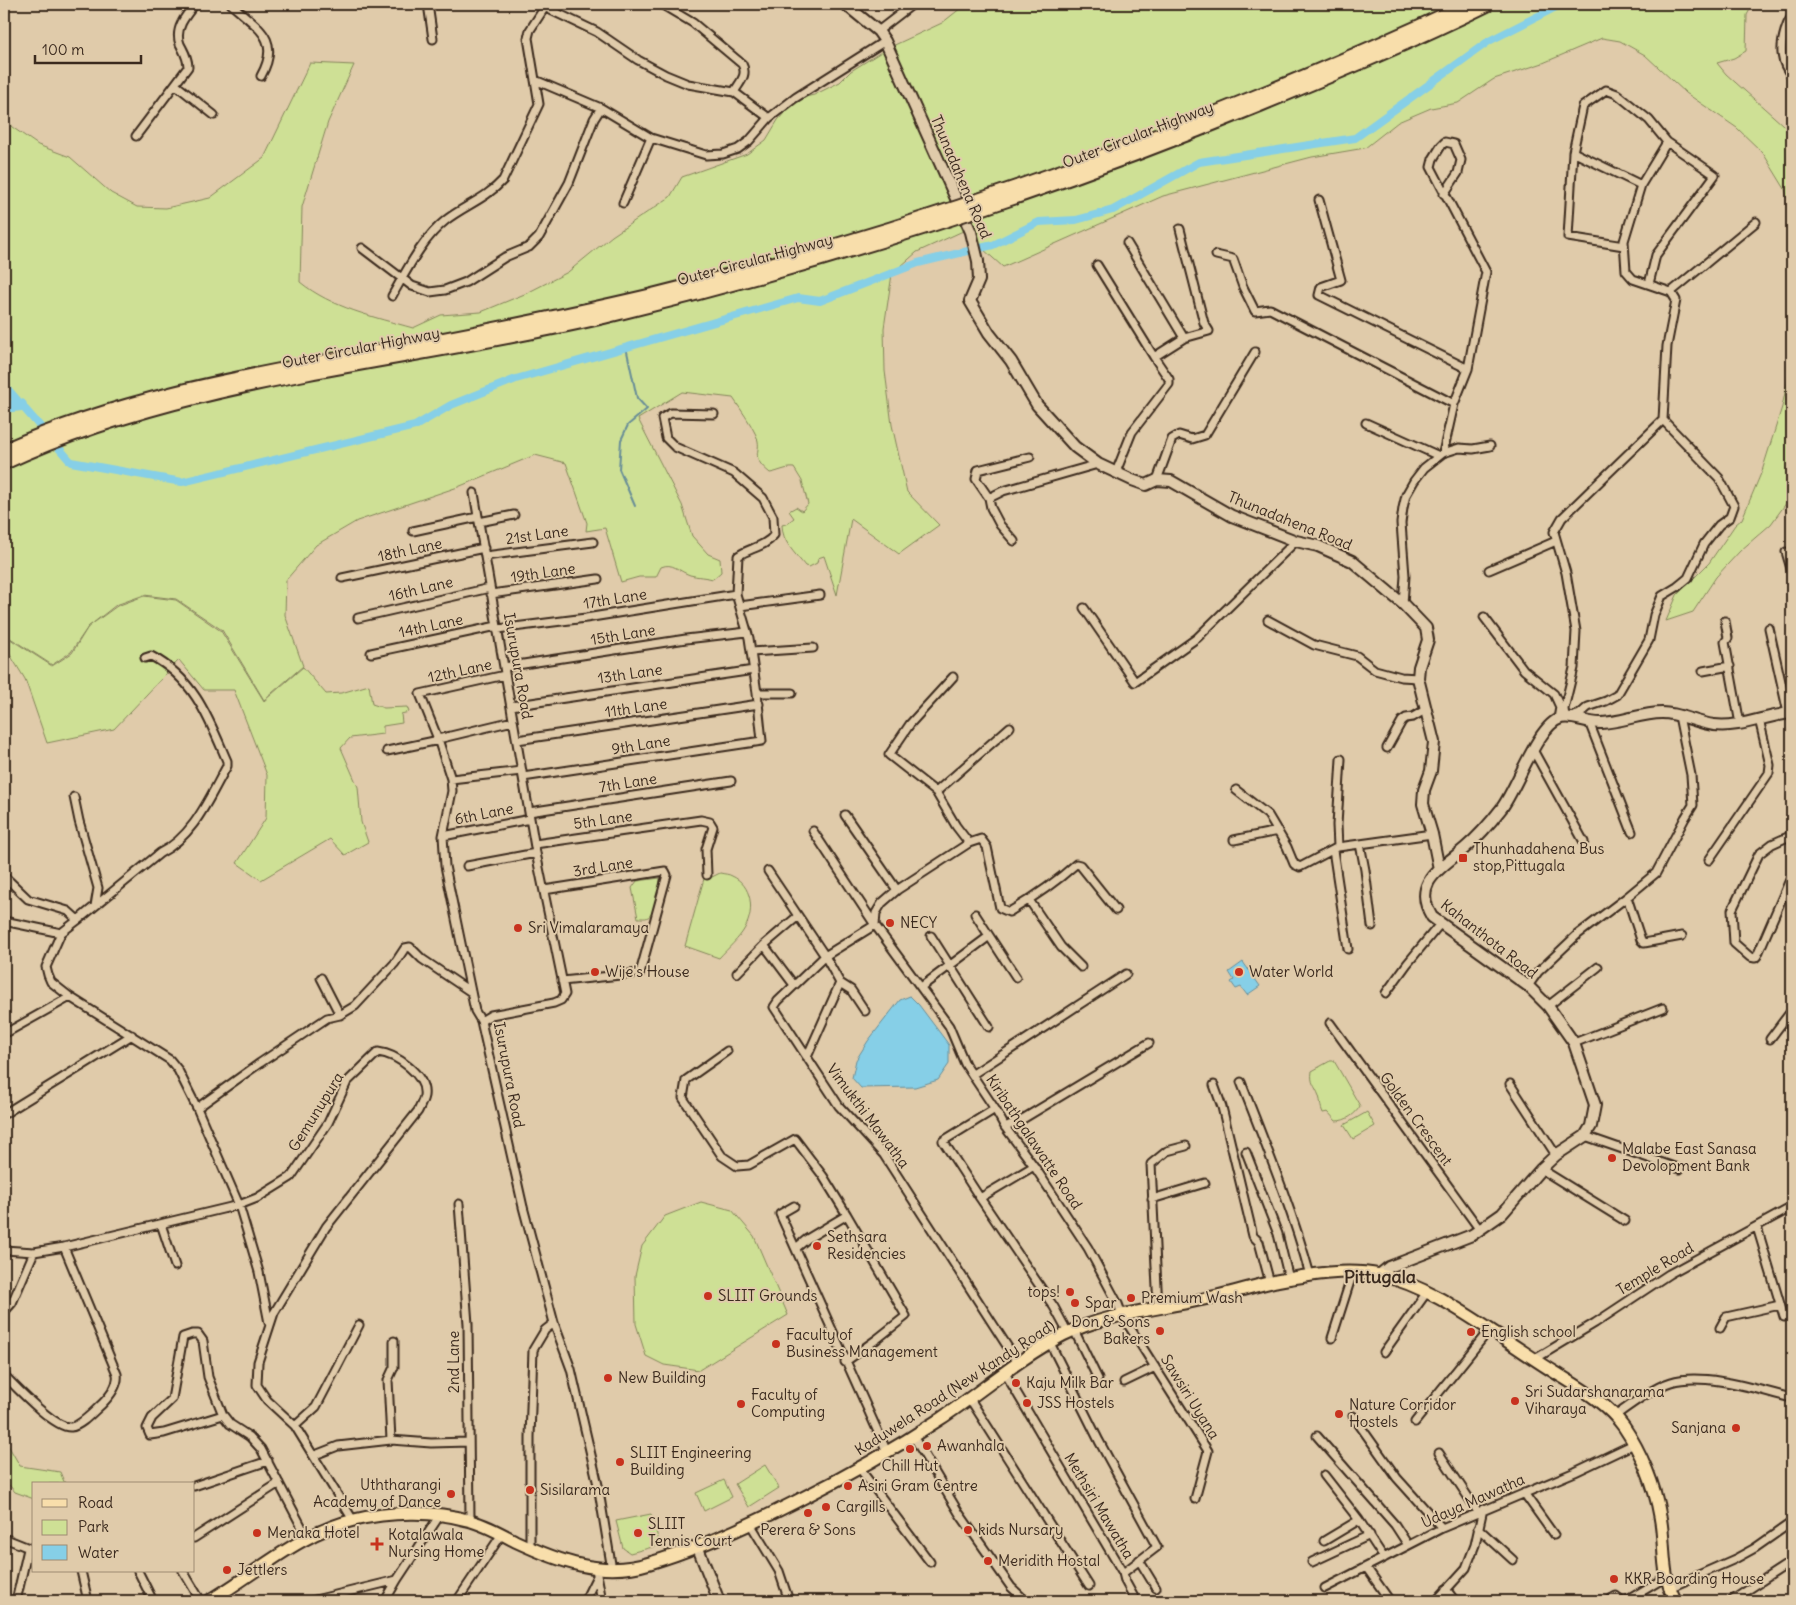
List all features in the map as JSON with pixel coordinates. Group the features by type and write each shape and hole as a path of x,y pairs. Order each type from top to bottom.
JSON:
{"highway":[{"name":"Outer Circular Highway","path":"4,450 97,414 194,387 567,314 778,262 886,230 1018,188 1184,126 1349,58 1468,4"},
{"name":"Outer Circular Highway","path":"4,463 78,432 128,415 186,400 602,317 727,286 896,237 1021,196 1188,135 1352,67 1489,4"}],"main road":[{"name":"Kaduwela Road (New Kandy Road)","path":"214,1600 307,1537 326,1528 353,1520 390,1514 440,1515 470,1520 530,1548 597,1573 641,1566 698,1548 751,1525 860,1469 970,1399 1018,1363 1071,1332 1122,1315 1205,1299 1270,1282 1353,1272 1379,1275 1428,1292 1490,1329 1582,1389 1615,1416 1634,1444 1653,1487 1660,1516 1668,1582 1676,1601"}],"street":[{"path":"136,136 188,67 188,58 179,41 178,33 185,16 195,4"},
{"path":"231,4 265,35 270,49 268,64 261,76"},
{"path":"428,4 433,38"},
{"path":"538,4 598,32 638,60 666,75 688,84 734,92 769,118"},
{"path":"661,4 693,23 742,64 745,70 744,76 734,92"},
{"name":"Thunadahena Road","path":"845,4 878,31 885,41 971,232 978,261 979,280 970,301 972,306 989,333 1011,361 1037,405 1075,447 1098,464 1132,480 1146,485 1156,480 1171,482 1232,516 1296,541 1318,546 1352,561 1403,604 1426,628 1428,637 1419,667 1418,678 1434,742 1431,771 1424,790 1423,804 1432,834 1439,869"},
{"path":"878,31 913,4"},
{"path":"392,296 423,244 445,221 496,188 503,180 539,104 528,38 530,30 545,7"},
{"path":"1792,17 1789,20 1781,43 1781,55 1792,76"},
{"path":"536,80 601,108 651,138 706,155 723,154 749,141 769,118 795,98 885,41"},
{"path":"176,85 214,116"},
{"path":"1624,246 1568,237 1573,152 1584,106 1606,90 1617,94 1649,120 1666,142 1715,175 1656,256 1649,284"},
{"path":"362,248 412,286 430,292 445,290 466,282 505,257 529,247 538,237 569,183 594,119 601,108"},
{"path":"623,203 651,138"},
{"path":"1441,455 1454,404 1468,369 1486,272 1444,194 1431,167 1440,146 1445,142 1454,144 1461,160 1458,173 1444,194"},
{"path":"1564,718 1564,709 1574,668 1576,631 1566,573 1554,532 1562,518 1663,420 1667,346 1676,300 1671,292 1633,279 1626,271 1624,241 1641,186 1666,142"},
{"path":"1573,152 1641,186"},
{"path":"1319,200 1341,280 1322,288 1319,295 1468,369"},
{"path":"1671,292 1756,222"},
{"path":"1154,357 1184,338 1209,330 1204,324 1180,229"},
{"path":"1127,243 1184,338"},
{"path":"1216,255 1233,260 1242,287 1255,311 1270,309 1454,404"},
{"path":"1097,265 1169,378 1169,384 1132,432 1116,472"},
{"path":"1156,480 1172,439 1179,435 1192,440 1205,435 1255,352"},
{"path":"714,414 671,413 662,418 666,438 674,447 734,473 763,498 773,516 774,535 768,542 746,550 738,556 736,594 747,632 759,704"},
{"path":"1564,718 1580,714 1588,707 1606,701 1617,694 1649,640 1654,615 1662,596 1688,578 1704,544 1718,525 1730,518 1734,506 1719,478 1663,420"},
{"path":"1366,423 1441,455"},
{"path":"1403,604 1405,576 1401,523 1406,494 1424,468 1441,455 1459,448 1473,449 1490,446"},
{"path":"1014,541 1000,525 991,508 989,498 976,479 978,470 1030,458"},
{"path":"989,498 1003,491 1098,464"},
{"name":"Isurupura Road","path":"474,493 536,853 565,994 561,1000 554,1003 491,1015 481,1021 523,1207 554,1323 571,1369 598,1485 612,1570"},
{"path":"413,531 514,515"},
{"path":"1084,608 1135,682 1197,638 1296,541"},
{"path":"1489,570 1556,541"},
{"name":"21st Lane","path":"484,552 593,542"},
{"name":"18th Lane","path":"342,578 484,552"},
{"path":"1786,552 1792,572"},
{"name":"19th Lane","path":"491,591 598,579"},
{"name":"16th Lane","path":"358,618 491,591"},
{"name":"17th Lane","path":"497,628 586,618 736,594"},
{"path":"740,606 820,595"},
{"path":"1484,617 1524,670 1554,694 1564,718"},
{"path":"1268,620 1314,645 1357,656 1375,670 1418,678"},
{"path":"1725,621 1728,638 1725,642 1740,724"},
{"name":"14th Lane","path":"371,653 497,628"},
{"path":"1564,718 1601,723 1663,713 1714,725 1740,724 1778,714 1790,713 1769,628"},
{"name":"15th Lane","path":"505,671 686,639 747,632"},
{"path":"751,652 812,648"},
{"path":"4,1250 34,1252 64,1247 239,1204 197,1108 178,1070 170,1060 70,997 51,982 46,967 61,933 192,828 227,766 227,761 207,713 181,677 162,661 151,656 145,658"},
{"path":"1703,671 1730,666"},
{"name":"13th Lane","path":"511,706 754,670"},
{"name":"12th Lane","path":"438,740 420,694 505,671"},
{"path":"953,678 910,724 889,754 936,792 956,826 969,843"},
{"path":"758,693 792,693"},
{"name":"11th Lane","path":"517,740 759,704"},
{"name":"9th Lane","path":"451,779 523,774 762,741 759,704"},
{"path":"1386,748 1402,721 1425,710"},
{"path":"1528,986 1538,972 1577,934 1656,873 1693,805 1690,776 1679,716"},
{"name":"Kahanthota Road","path":"1564,718 1552,723 1533,750 1502,808 1466,847 1432,876 1426,887 1425,894 1428,910 1432,917 1528,986 1548,1006 1574,1042 1595,1105 1591,1126 1585,1136"},
{"path":"1709,860 1769,773 1770,765 1759,719"},
{"path":"387,751 514,721"},
{"path":"1589,722 1632,832"},
{"path":"936,792 1010,727"},
{"path":"438,740 451,779 452,791 443,836 445,866 475,1011 481,1021"},
{"path":"1533,750 1584,842"},
{"path":"1341,759 1336,849 1348,950"},
{"name":"7th Lane","path":"530,815 731,781"},
{"path":"1236,790 1268,815 1278,830 1294,864 1300,868 1336,849 1432,834"},
{"path":"74,797 98,888 95,907"},
{"name":"6th Lane","path":"443,836 530,815"},
{"path":"845,815 896,890"},
{"name":"5th Lane","path":"535,844 701,820 710,822 713,827 706,849 707,875"},
{"path":"1234,840 1278,830"},
{"name":"Kiribathgalawatte Road","path":"813,831 875,924 949,1026 965,1064 1005,1127 1034,1166 1088,1248 1122,1315"},
{"path":"1792,835 1772,844 1759,854 1732,910 1734,943 1750,957 1754,958 1757,956 1792,875"},
{"path":"875,924 876,913 896,890 969,843 981,839 987,847 1000,908 1008,912 1029,900 1056,882 1076,864 1080,865 1116,910"},
{"path":"1360,844 1372,926"},
{"path":"467,866 536,853"},
{"name":"3rd Lane","path":"544,890 665,871 668,875 640,973 562,981"},
{"path":"768,871 825,956 840,983 851,990 865,1011"},
{"path":"4,876 28,899 68,911 78,920"},
{"path":"1627,897 1641,940 1644,943 1682,936"},
{"path":"1029,900 1062,947 1081,967"},
{"path":"974,914 1016,978"},
{"path":"737,973 764,945 798,916"},
{"path":"4,921 61,933"},
{"name":"Vimukthi Mawatha","path":"875,924 825,956 774,1007 839,1106 884,1155 1018,1363"},
{"path":"1386,992 1440,924"},
{"path":"931,936 989,1027"},
{"path":"921,987 988,936"},
{"path":"764,945 794,985"},
{"path":"197,1108 328,1018 340,1015 355,1006 406,948 410,947 422,958 471,992"},
{"path":"1548,1006 1598,968"},
{"path":"973,1074 1126,974"},
{"path":"320,978 340,1015"},
{"path":"807,1057 840,983"},
{"path":"4,1034 70,997"},
{"path":"1574,1042 1663,1008"},
{"path":"1770,1039 1792,1010"},
{"name":"Golden Crescent","path":"1330,1023 1480,1230"},
{"path":"4,1114 132,1035"},
{"path":"1005,1127 1021,1120 1149,1043"},
{"path":"727,1051 686,1080 683,1098 722,1156 737,1166 749,1165 795,1139 847,1215 906,1316 845,1362"},
{"name":"Gemunupura","path":"269,1323 259,1272 239,1204 257,1198 291,1177 328,1123 347,1082 378,1052 388,1053 418,1075 423,1086 424,1096 418,1111 326,1227 269,1323 258,1362 257,1385 267,1400 295,1426 353,1520"},
{"path":"1241,1082 1278,1178 1301,1243 1310,1276"},
{"path":"1510,1084 1556,1155"},
{"path":"1214,1085 1222,1106 1253,1236 1259,1242 1270,1282"},
{"path":"995,1109 944,1141 980,1198 1071,1332 1098,1379"},
{"path":"1379,1275 1389,1266 1472,1235 1480,1230 1502,1214 1541,1169 1556,1155 1585,1136 1680,1169"},
{"path":"1158,1308 1151,1164 1167,1151 1186,1146"},
{"path":"1246,1152 1278,1234 1289,1279"},
{"path":"980,1198 1034,1166"},
{"path":"1541,1169 1625,1221"},
{"path":"1152,1199 1205,1183"},
{"name":"2nd Lane","path":"459,1204 468,1324 470,1520"},
{"path":"794,1206 780,1214 887,1452"},
{"name":"Temple Road","path":"1535,1359 1595,1323 1669,1274 1792,1207"},
{"path":"796,1248 807,1239 847,1215"},
{"path":"164,1223 162,1226 174,1266"},
{"path":"1757,1227 1784,1317"},
{"path":"4,1375 51,1419 62,1426 70,1427 80,1423 103,1403 115,1386 118,1379 64,1247"},
{"path":"4,1312 12,1303 34,1252"},
{"path":"1332,1338 1353,1272"},
{"path":"1384,1352 1428,1292"},
{"path":"1720,1328 1726,1316 1780,1305"},
{"name":"Sawsiri Uyana","path":"1122,1315 1208,1451 1195,1499"},
{"path":"530,1548 530,1429 533,1350 545,1330 554,1323"},
{"path":"295,1426 316,1407 359,1325"},
{"path":"1415,1422 1490,1329"},
{"path":"223,1415 164,1433 150,1435 147,1428 152,1418 172,1399 183,1337 198,1334 203,1341 208,1377 223,1415 230,1424 250,1436 261,1449 307,1537"},
{"path":"391,1440 388,1380 394,1368 394,1341"},
{"name":"Methsiri Mawatha","path":"1005,1372 1123,1573 1156,1547 1050,1343"},
{"path":"1124,1382 1155,1367"},
{"path":"1615,1416 1669,1382 1683,1379 1724,1382 1792,1398"},
{"path":"970,1399 1089,1586"},
{"path":"1353,1416 1397,1478 1442,1528"},
{"path":"913,1436 959,1513 1011,1586 1026,1601"},
{"path":"1317,1436 1395,1524 1408,1545"},
{"path":"315,1456 338,1446 391,1440 431,1443 469,1442"},
{"name":"Udaya Mawatha","path":"1326,1588 1442,1528 1575,1472 1634,1444"},
{"path":"1436,1601 1466,1568 1474,1545 1481,1510 1439,1453"},
{"path":"195,1486 268,1461"},
{"path":"860,1469 930,1562"},
{"path":"1324,1475 1360,1520 1384,1558"},
{"path":"195,1537 279,1483"},
{"path":"1524,1493 1554,1535"},
{"path":"385,1601 440,1515"},
{"path":"1324,1542 1360,1520"},
{"path":"1626,1601 1668,1582 1735,1559 1755,1548 1792,1522"},
{"path":"751,1525 779,1570 790,1601"},
{"path":"1478,1528 1514,1560"},
{"path":"457,1601 502,1534"},
{"path":"1312,1562 1370,1535"},
{"path":"4,1538 31,1550 16,1601"},
{"path":"698,1548 719,1601"},
{"path":"1139,1560 1156,1588"},
{"path":"1732,1601 1792,1561"},
{"path":"1366,1567 1390,1601"},
{"path":"82,1572 88,1601"},
{"path":"138,1572 153,1601"},
{"path":"184,1572 201,1601"},
{"path":"586,1598 597,1573"},
{"path":"597,1573 602,1601"},
{"path":"1123,1573 1125,1581 1136,1601"},
{"path":"311,1601 397,1580"},
{"path":"1446,1589 1455,1601"},
{"path":"1607,1601 1616,1596 1622,1601"}],"green space":[{"path":"966,4 1753,4 1747,15 1746,51 1734,58 1717,63 1726,74 1792,133 1792,217 1785,189 1763,153 1737,128 1686,93 1645,55 1620,41 1602,38 1543,63 1494,79 1458,103 1431,108 1398,122 1365,148 1312,157 1163,196 1003,267 963,231 917,252 892,274 884,328 885,371 892,425 907,492 939,525 899,554 851,519 837,595 824,556 818,558 817,563 809,567 805,566 784,537 782,525 794,518 789,511 796,507 802,511 808,504 802,481 794,468 770,473 763,467 759,462 757,454 758,441 756,435 733,398 682,392 638,419 682,505 692,536 708,554 720,559 721,572 713,579 690,575 676,568 665,566 661,567 656,577 639,577 621,582 605,528 586,531 587,523 566,463 535,455 458,487 357,521 316,545 286,580 285,615 303,666 264,700 222,630 176,599 144,595 116,605 88,627 71,652 52,665 4,634 4,117 12,127 38,145 70,157 111,193 137,207 166,208 210,198 264,158 310,63 354,65 328,122 302,207 300,282 326,299 354,311 413,328 441,315 481,312 527,293 568,272 612,236 670,197 682,177 747,154 766,140 778,120 796,99 814,95 840,82 851,71 886,49 942,23"},
{"path":"1792,359 1792,483 1787,502 1771,524 1740,551 1716,577 1693,612 1666,621 1677,595 1709,563 1735,525 1742,519 1762,471 1782,407"},
{"path":"144,596 176,600 221,631 264,701 303,667 326,694 341,693 369,685 372,704 384,708 407,707 409,712 401,714 402,723 383,726 383,734 350,738 341,748 358,787 361,822 368,842 345,855 330,839 261,880 237,863 266,818 267,775 234,690 204,690 179,660 114,729 47,743 25,679 4,645 4,635 52,666 72,653 88,627 117,606"},
{"path":"720,873 731,875 744,885 748,892 751,906 745,928 737,940 719,958 685,946 705,875 712,877"},
{"path":"660,878 658,900 654,911 646,918 638,918 632,888 637,881"},
{"path":"1330,1061 1334,1061 1360,1106 1356,1112 1340,1121 1336,1121 1328,1112 1323,1113 1312,1079 1312,1071"},
{"path":"1367,1112 1375,1126 1353,1139 1344,1125"},
{"name":"SLIIT Grounds","path":"701,1202 732,1210 754,1236 788,1315 699,1370 664,1365 646,1356 636,1324 635,1276 642,1246 665,1216"},
{"path":"4,1438 20,1466 60,1472 64,1482 32,1482 32,1498 15,1492 4,1479"},
{"path":"765,1465 779,1488 749,1507 735,1484"},
{"path":"724,1480 732,1497 704,1511 696,1493"},
{"name":"SLIIT Tennis Court","path":"651,1514 660,1545 630,1553 623,1548 616,1521"}],"water":[{"path":"1243,962 1260,986 1247,995 1241,987 1236,989 1231,982 1234,980 1229,972"},
{"path":"910,996 949,1045 949,1064 938,1080 915,1087 861,1088 852,1078 856,1060 868,1041 900,1000"}],"waterway":[{"path":"4,385 71,462 182,482 415,426 451,405 516,379 798,298 820,301 918,263 993,245 1039,222 1076,220 1113,210 1199,162 1355,138 1489,41 1562,4"},
{"path":"4,334 6,341 4,347"},
{"path":"626,347 637,398 647,409 628,425 621,440 619,469 635,506"},
{"path":"4,407 21,405"}],"place":[{"name":"Thunhadahena Bus stop,Pittugala","path":"1463,858"},
{"name":"NECY","path":"890,923"},
{"name":"Sri Vimalaramaya","path":"518,928"},
{"name":"Wije's House","path":"595,972"},
{"name":"Water World","path":"1239,972"},
{"name":"Malabe East Sanasa Devolopment Bank","path":"1612,1158"},
{"name":"Sethsara Residencies","path":"817,1246"},
{"name":"tops!","path":"1070,1292"},
{"name":"SLIIT Grounds","path":"708,1296"},
{"name":"Premium Wash","path":"1131,1298"},
{"name":"Spar","path":"1075,1303"},
{"name":"Don & Sons Bakers","path":"1160,1331"},
{"name":"English school","path":"1471,1332"},
{"name":"Faculty of Business Management","path":"776,1344"},
{"name":"New Building","path":"608,1378"},
{"name":"Kaju Milk Bar","path":"1016,1383"},
{"name":"Sri Sudarshanarama Viharaya","path":"1515,1401"},
{"name":"JSS Hostels","path":"1027,1403"},
{"name":"Faculty of Computing","path":"741,1404"},
{"name":"Nature Corridor Hostels","path":"1339,1414"},
{"name":"Sanjana","path":"1736,1428"},
{"name":"Awanhala","path":"927,1446"},
{"name":"Chill Hut","path":"910,1449"},
{"name":"SLIIT Engineering Building","path":"620,1462"},
{"name":"Asiri Gram Centre","path":"848,1486"},
{"name":"Sisilarama","path":"530,1490"},
{"name":"Uththarangi Academy of Dance","path":"451,1494"},
{"name":"Cargills","path":"826,1507"},
{"name":"Perera & Sons","path":"808,1513"},
{"name":"kids Nursary","path":"968,1530"},
{"name":"Menaka Hotel","path":"257,1533"},
{"name":"SLIIT Tennis Court","path":"638,1533"},
{"name":"Kotalawala Nursing Home","path":"377,1544"},
{"name":"Meridith Hostal","path":"988,1561"},
{"name":"Jettlers","path":"227,1570"},
{"name":"KKR Boarding House","path":"1614,1579"}],"district":[{"name":"Pittugala","path":"1380,1277"}]}
